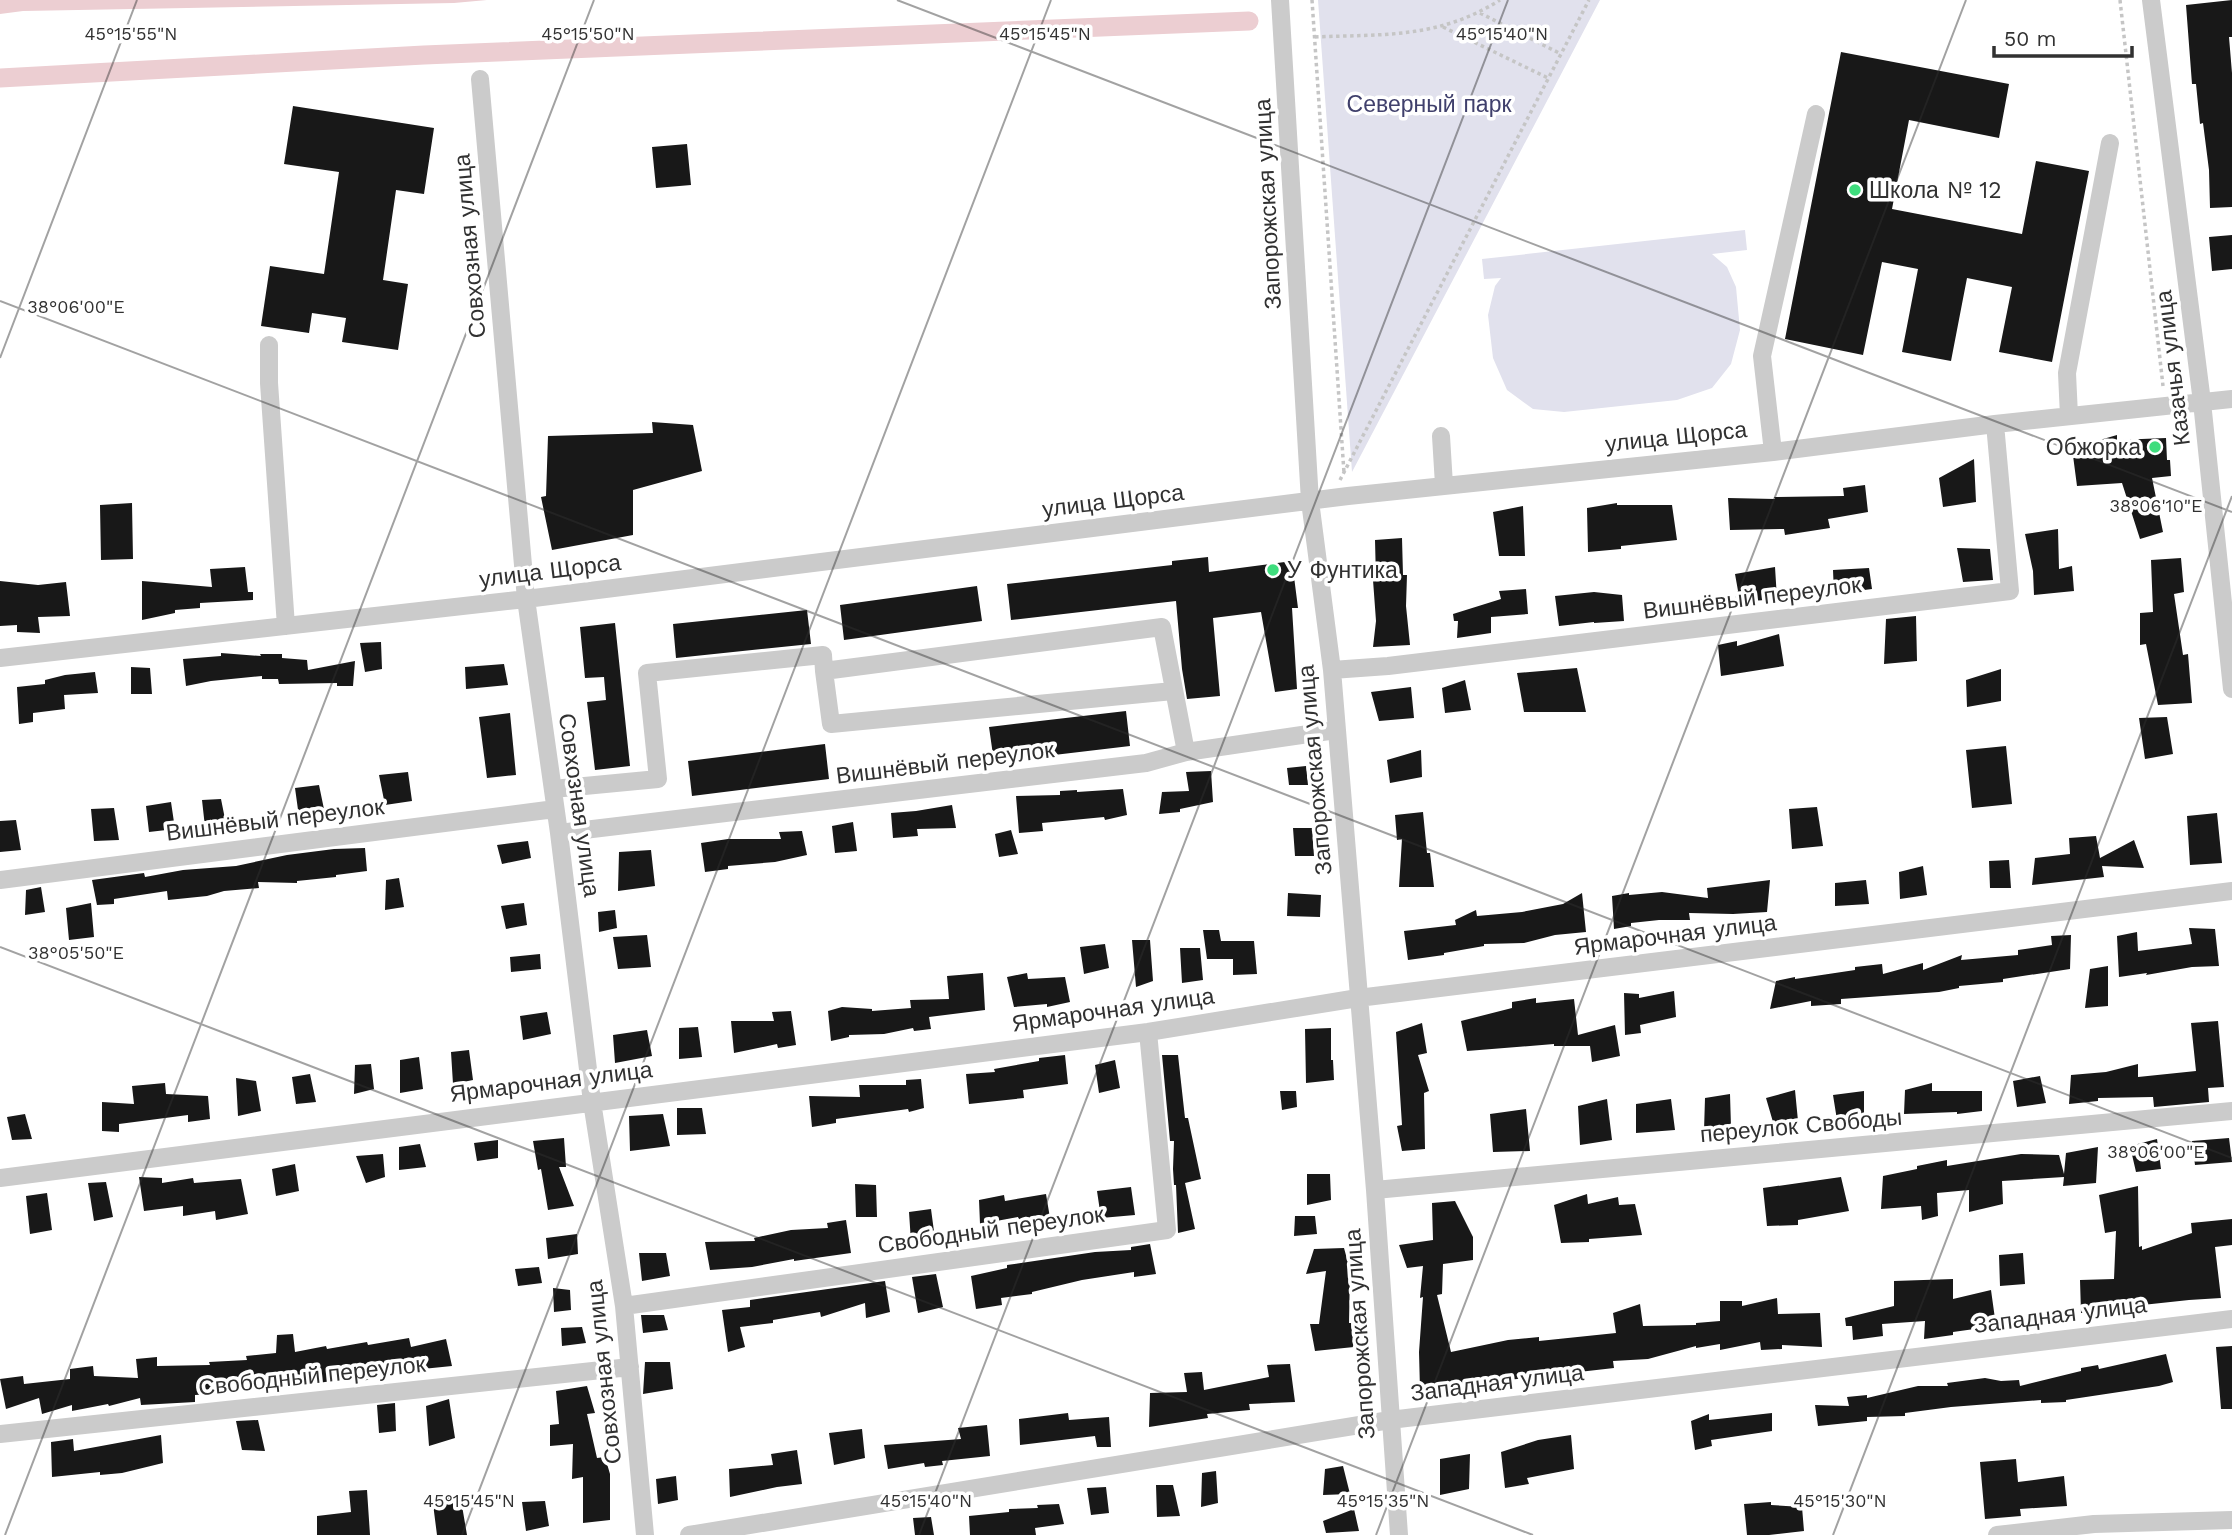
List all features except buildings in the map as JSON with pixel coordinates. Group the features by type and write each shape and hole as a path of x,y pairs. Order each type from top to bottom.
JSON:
{"street":[{"name":"Запорожская улица","path":"1280,0 1310,501 1332,670 1375,1190 1399,1535"},
{"name":"Казачья улица","path":"2151,0 2202,402 2232,689"},
{"name":"Совхозная улица","path":"480,79 526,599 559,833 592,1102 624,1306 645,1535"},
{"path":"1773,452 1762,356 1816,114"},
{"path":"2069,416 2067,373 2110,142"},
{"path":"269,345 269,383 286,626"},
{"name":"улица Щорса","path":"0,658 526,599 1331,498 1773,452 1996,424 2232,399"},
{"name":"Вишнёвый переулок","path":"1332,670 1402,664 2011,591 1996,424"},
{"path":"1441,436 1444,485"},
{"path":"824,671 1162,627 1186,752"},
{"path":"553,789 659,779 647,673 823,655 831,724 1173,691"},
{"name":"Вишнёвый переулок","path":"559,833 1146,763 1186,752 1336,730"},
{"name":"Вишнёвый переулок","path":"0,880 555,809"},
{"name":"Ярмарочная улица","path":"0,1178 1148,1032 1358,998 2232,891"},
{"name":"Свободный переулок","path":"624,1306 1167,1230 1148,1032"},
{"name":"переулок Свободы","path":"1375,1190 2232,1111"},
{"name":"Западная улица","path":"689,1535 1390,1420 2232,1319"},
{"name":"Свободный переулок","path":"0,1434 630,1367"},
{"path":"1997,1535 2094,1524 2232,1520"}],"path":[{"path":"1312,0 1344,473"},
{"path":"1315,37 1416,32 1443,27 1480,13 1500,0"},
{"path":"1331,498 1589,0"},
{"path":"2120,0 2163,386"},
{"path":"1480,13 1561,54"},
{"path":"1443,27 1549,78"}],"green space":[{"name":"Северный парк","path":"1318,0 1600,0 1352,472"},
{"path":"1745,230 1747,250 1712,254 1727,267 1736,287 1740,330 1731,364 1712,388 1677,400 1564,412 1533,409 1507,390 1493,358 1488,315 1495,286 1501,278 1484,279 1482,259"}],"shaded area":[{"path":"0,0 487,0 454,3 23,11 0,14"}],"waterway":[{"path":"0,78 424,55 1249,21"}],"place":[{"name":"Школа № 12","path":"1855,190"},
{"name":"Обжорка","path":"2155,447"},
{"name":"У Фунтика","path":"1273,570"}]}
